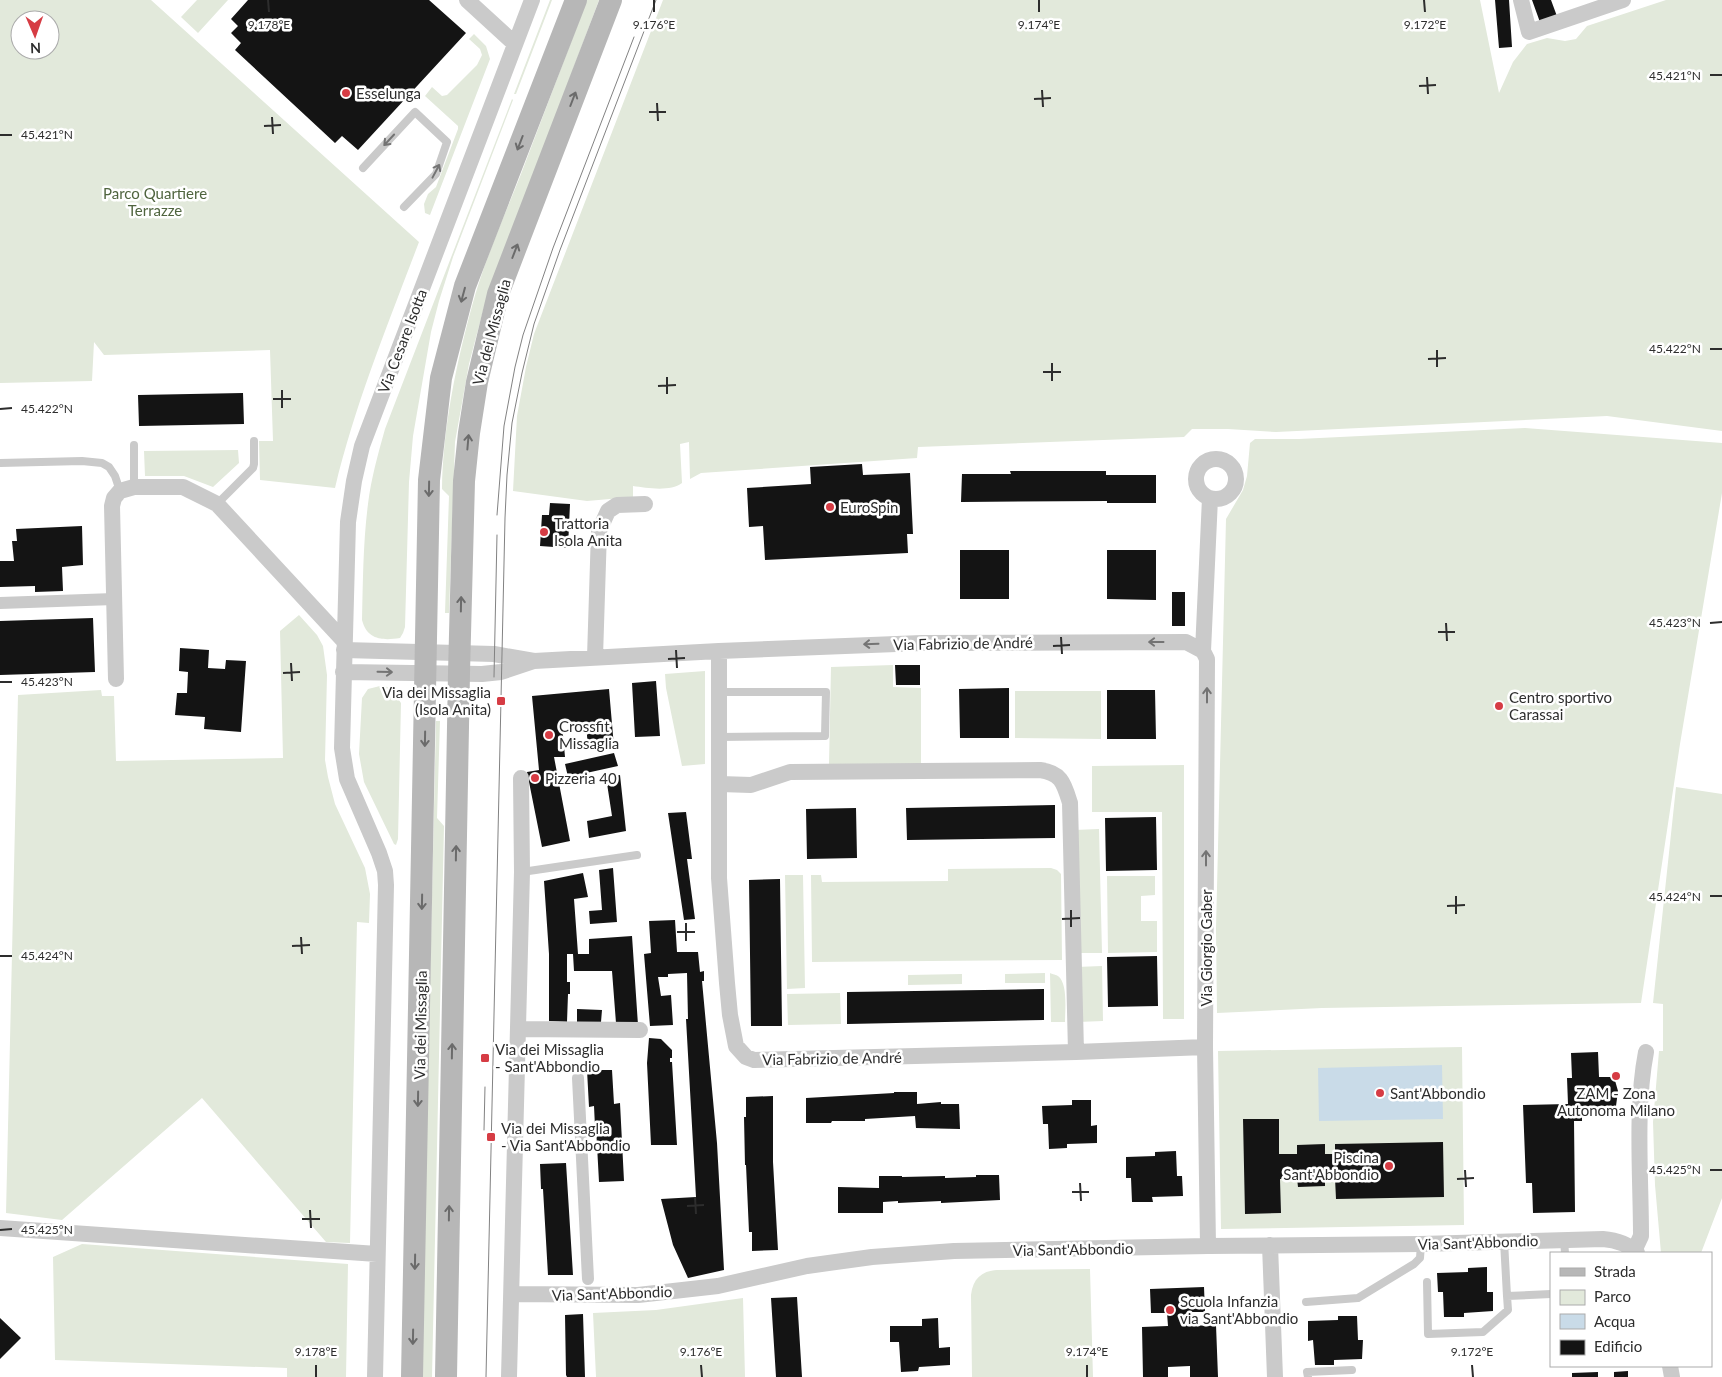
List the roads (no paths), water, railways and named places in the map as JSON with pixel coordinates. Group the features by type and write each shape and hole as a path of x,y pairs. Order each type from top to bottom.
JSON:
{"main road":[{"name":"Via dei Missaglia","path":"412,1377 429,480 441,378 465,286 576,0"},
{"name":"Via dei Missaglia","path":"446,1377 464,481 469,433 477,382 498,294 611,0"}],"street":[{"path":"467,0 515,44"},
{"name":"Via Cesare Isotta","path":"344,646 348,522 354,481 362,446 532,0"},
{"path":"1521,0 1529,32 1623,0"},
{"path":"116,679 112,506 114,498 127,489 183,487 217,504 344,646 427,663"},
{"path":"1203,651 1210,498"},
{"path":"595,657 599,531 608,511 617,505 645,504"},
{"path":"0,602 114,599"},
{"name":"Via Fabrizio de André","path":"460,663 501,672 534,661 922,642 1186,642 1203,651"},
{"path":"344,646 342,748 344,768 351,790 379,852 385,871 386,885 375,1377"},
{"name":"Via Fabrizio de André","path":"718,651 720,737 719,878 726,983 736,1046 746,1057 754,1060 1205,1047"},
{"name":"Via Giorgio Gaber","path":"1203,651 1207,659 1205,1047 1208,1246"},
{"path":"344,672 427,663 460,663"},
{"path":"720,784 751,784 790,772 1040,770 1050,772 1060,778 1070,803 1076,1052"},
{"path":"510,1377 522,872 521,778"},
{"path":"518,1029 640,1030"},
{"name":"Via Sant'Abbondio","path":"512,1294 638,1295 718,1286 806,1266 872,1257 954,1251 1504,1241 1564,1247 1611,1240 1625,1244 1636,1252 1641,1236 1640,1100 1641,1074 1646,1052"},
{"path":"578,1078 588,1279"},
{"path":"0,1228 377,1254"},
{"path":"1270,1245 1275,1377"}],"lane":[{"path":"363,168 415,112 447,142 436,174 404,207"},
{"path":"217,504 252,468 254,464 254,442"},
{"path":"127,489 134,445"},
{"path":"0,463 82,461 102,463 109,467 127,489"},
{"path":"719,692 826,692 825,736 720,737"},
{"path":"522,872 637,855"},
{"path":"1427,1282 1428,1334 1483,1332 1508,1310 1504,1241"},
{"path":"1306,1302 1358,1298 1414,1264 1420,1258 1421,1244"},
{"path":"1507,1296 1550,1294"},
{"path":"1308,1377 1307,1372 1352,1370"}],"water":[{"name":"Sant'Abbondio","path":"1442,1065 1443,1119 1319,1121 1318,1068"}],"tram line":[{"path":"486,1377 505,518 512,423 534,324 560,250 656,0"},
{"path":"497,515 504,426 523,335 553,248 634,37"},
{"path":"494,677 497,535"},
{"path":"484,1130 485,1087"}],"place":[{"name":"Esselunga","path":"346,93"},
{"name":"EuroSpin","path":"830,507"},
{"name":"Trattoria Isola Anita","path":"544,532"},
{"name":"Via dei Missaglia (Isola Anita)","path":"501,701"},
{"name":"Centro sportivo Carassai","path":"1499,706"},
{"name":"Crossfit Missaglia","path":"549,735"},
{"name":"Pizzeria 40","path":"535,778"},
{"name":"Via dei Missaglia - Sant'Abbondio","path":"485,1058"},
{"name":"ZAM - Zona Autonoma Milano","path":"1616,1076"},
{"name":"Sant'Abbondio","path":"1380,1093"},
{"name":"Via dei Missaglia - Via Sant'Abbondio","path":"491,1137"},
{"name":"Piscina Sant'Abbondio","path":"1389,1166"},
{"name":"Scuola Infanzia via Sant'Abbondio","path":"1170,1310"}],"park label":[{"name":"Parco Quartiere Terrazze","path":"155,202"}]}
